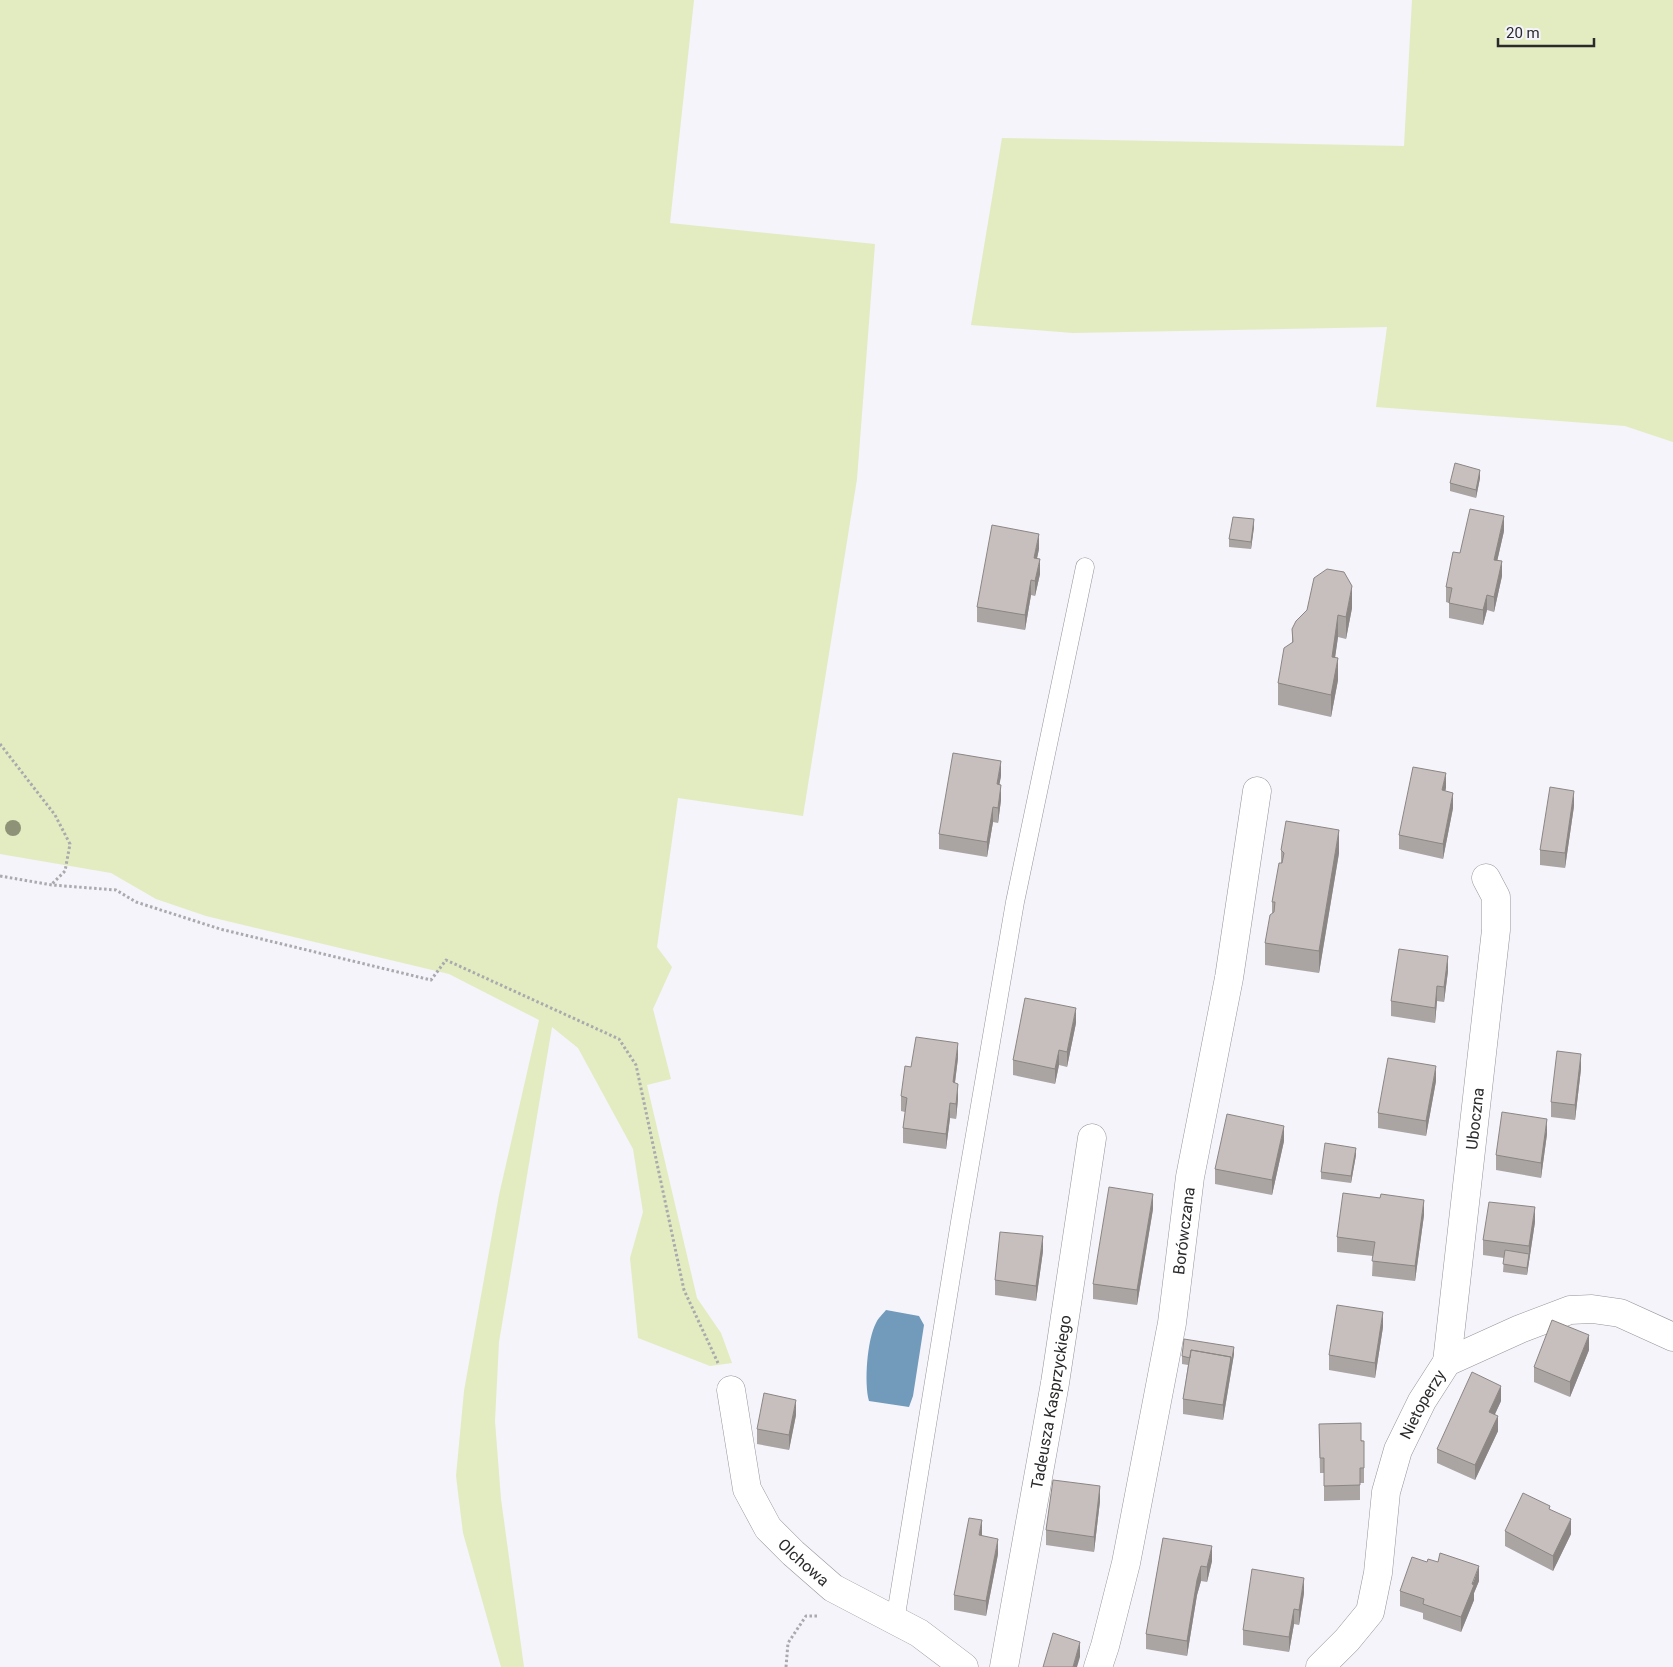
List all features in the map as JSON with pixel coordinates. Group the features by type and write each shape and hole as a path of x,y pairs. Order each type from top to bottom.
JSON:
{"street":[{"name":"Borówczana","path":"1098,1667 1126,1563 1172,1323 1190,1176 1229,978 1257,791"},
{"name":"Uboczna","path":"1447,1362 1496,930 1496,897 1486,878"},
{"name":"Tadeusza Kasprzyckiego","path":"1004,1667 1055,1383 1092,1138"},
{"name":"Nietoperzy","path":"1320,1667 1347,1640 1370,1612 1378,1572 1386,1492 1398,1450 1422,1401 1447,1362 1520,1329 1570,1310 1592,1309 1620,1313 1673,1337"},
{"name":"Olchowa","path":"732,1390 747,1489 768,1528 833,1588 918,1633 964,1667"}],"lane":[{"path":"895,1621 958,1232 1015,902 1085,567"}],"path":[{"path":"0,744 54,815 70,844 65,871 52,885"},
{"path":"0,876 52,885 116,890 136,902 220,930 431,980 446,960 619,1039 636,1065 684,1290 732,1390"},
{"path":"786,1667 788,1643 806,1616 822,1616"}],"green space":[{"path":"0,0 694,0 670,223 875,244 857,479 803,816 678,798 657,947 672,967 653,1009 671,1079 647,1085 697,1298 721,1333 732,1363 710,1366 638,1338 630,1258 643,1212 633,1149 578,1048 552,1027 499,1342 495,1421 501,1499 524,1667 501,1667 463,1533 456,1476 464,1391 499,1195 539,1020 449,974 206,916 156,899 111,873 0,854"},
{"path":"1412,0 1673,0 1673,442 1625,426 1376,407 1387,327 1073,333 971,325 1002,138 1404,146"}],"water":[{"path":"886,1310 919,1316 924,1325 913,1396 909,1407 869,1401 867,1393 870,1340 877,1321"}],"building":[{"path":"1455,463 1480,470 1476,490 1450,483"},
{"path":"1470,509 1504,516 1494,560 1502,561 1494,597 1487,595 1483,610 1449,603 1452,588 1446,587 1453,552 1460,553"},
{"path":"1233,517 1254,519 1251,542 1229,539"},
{"path":"992,525 1039,534 1034,558 1040,559 1035,581 1031,580 1025,615 977,607"},
{"path":"1327,569 1344,572 1352,586 1346,617 1338,615 1332,657 1338,658 1331,695 1278,683 1284,648 1293,642 1292,629 1296,621 1307,610 1314,578"},
{"path":"953,753 1001,761 997,784 1001,785 998,808 993,807 987,842 939,834"},
{"path":"1413,767 1446,773 1442,790 1453,793 1443,844 1399,835"},
{"path":"1550,787 1574,791 1565,853 1540,850"},
{"path":"1286,821 1339,830 1319,951 1265,943 1270,915 1274,912 1275,902 1272,902 1279,863 1282,863 1284,853 1281,850"},
{"path":"1399,949 1448,956 1444,987 1437,986 1435,1008 1391,1001"},
{"path":"1025,998 1076,1008 1067,1052 1059,1050 1055,1069 1013,1060"},
{"path":"916,1037 958,1043 953,1082 958,1084 956,1104 950,1103 946,1134 903,1128 907,1098 901,1096 905,1066 911,1067"},
{"path":"1557,1051 1581,1054 1575,1105 1551,1102"},
{"path":"1388,1058 1436,1066 1426,1121 1378,1113"},
{"path":"1502,1112 1547,1119 1541,1163 1496,1155"},
{"path":"1227,1114 1284,1126 1272,1180 1215,1169"},
{"path":"1325,1143 1356,1148 1351,1176 1321,1172"},
{"path":"1109,1187 1153,1194 1137,1290 1093,1284"},
{"path":"1343,1193 1380,1198 1381,1194 1424,1200 1415,1266 1372,1261 1375,1242 1337,1237"},
{"path":"1489,1202 1535,1207 1529,1246 1483,1240"},
{"path":"1000,1232 1043,1236 1036,1286 995,1280"},
{"path":"1505,1250 1529,1254 1527,1268 1503,1264"},
{"path":"1337,1305 1383,1312 1375,1363 1329,1355"},
{"path":"1552,1320 1589,1335 1570,1382 1534,1367"},
{"path":"1184,1339 1234,1347 1231,1364 1231,1357 1191,1350 1190,1358 1182,1356"},
{"path":"1191,1350 1231,1357 1223,1405 1183,1399"},
{"path":"1472,1372 1501,1386 1489,1412 1498,1416 1475,1465 1437,1449"},
{"path":"764,1393 796,1400 789,1435 757,1429"},
{"path":"1361,1423 1361,1441 1364,1441 1364,1468 1360,1468 1360,1485 1324,1486 1324,1458 1320,1458 1319,1424"},
{"path":"1053,1480 1100,1486 1094,1537 1046,1530"},
{"path":"1523,1493 1550,1506 1549,1509 1571,1519 1553,1556 1505,1531"},
{"path":"969,1518 982,1520 979,1535 998,1539 986,1601 954,1595"},
{"path":"1163,1538 1212,1546 1207,1567 1201,1566 1197,1580 1187,1641 1146,1634"},
{"path":"1440,1553 1479,1566 1472,1584 1474,1585 1461,1617 1423,1604 1424,1599 1400,1591 1412,1557 1427,1562 1428,1559 1438,1562"},
{"path":"1252,1569 1304,1578 1299,1610 1294,1609 1289,1637 1243,1630"},
{"path":"1053,1633 1080,1642 1073,1667 1043,1667"}]}
